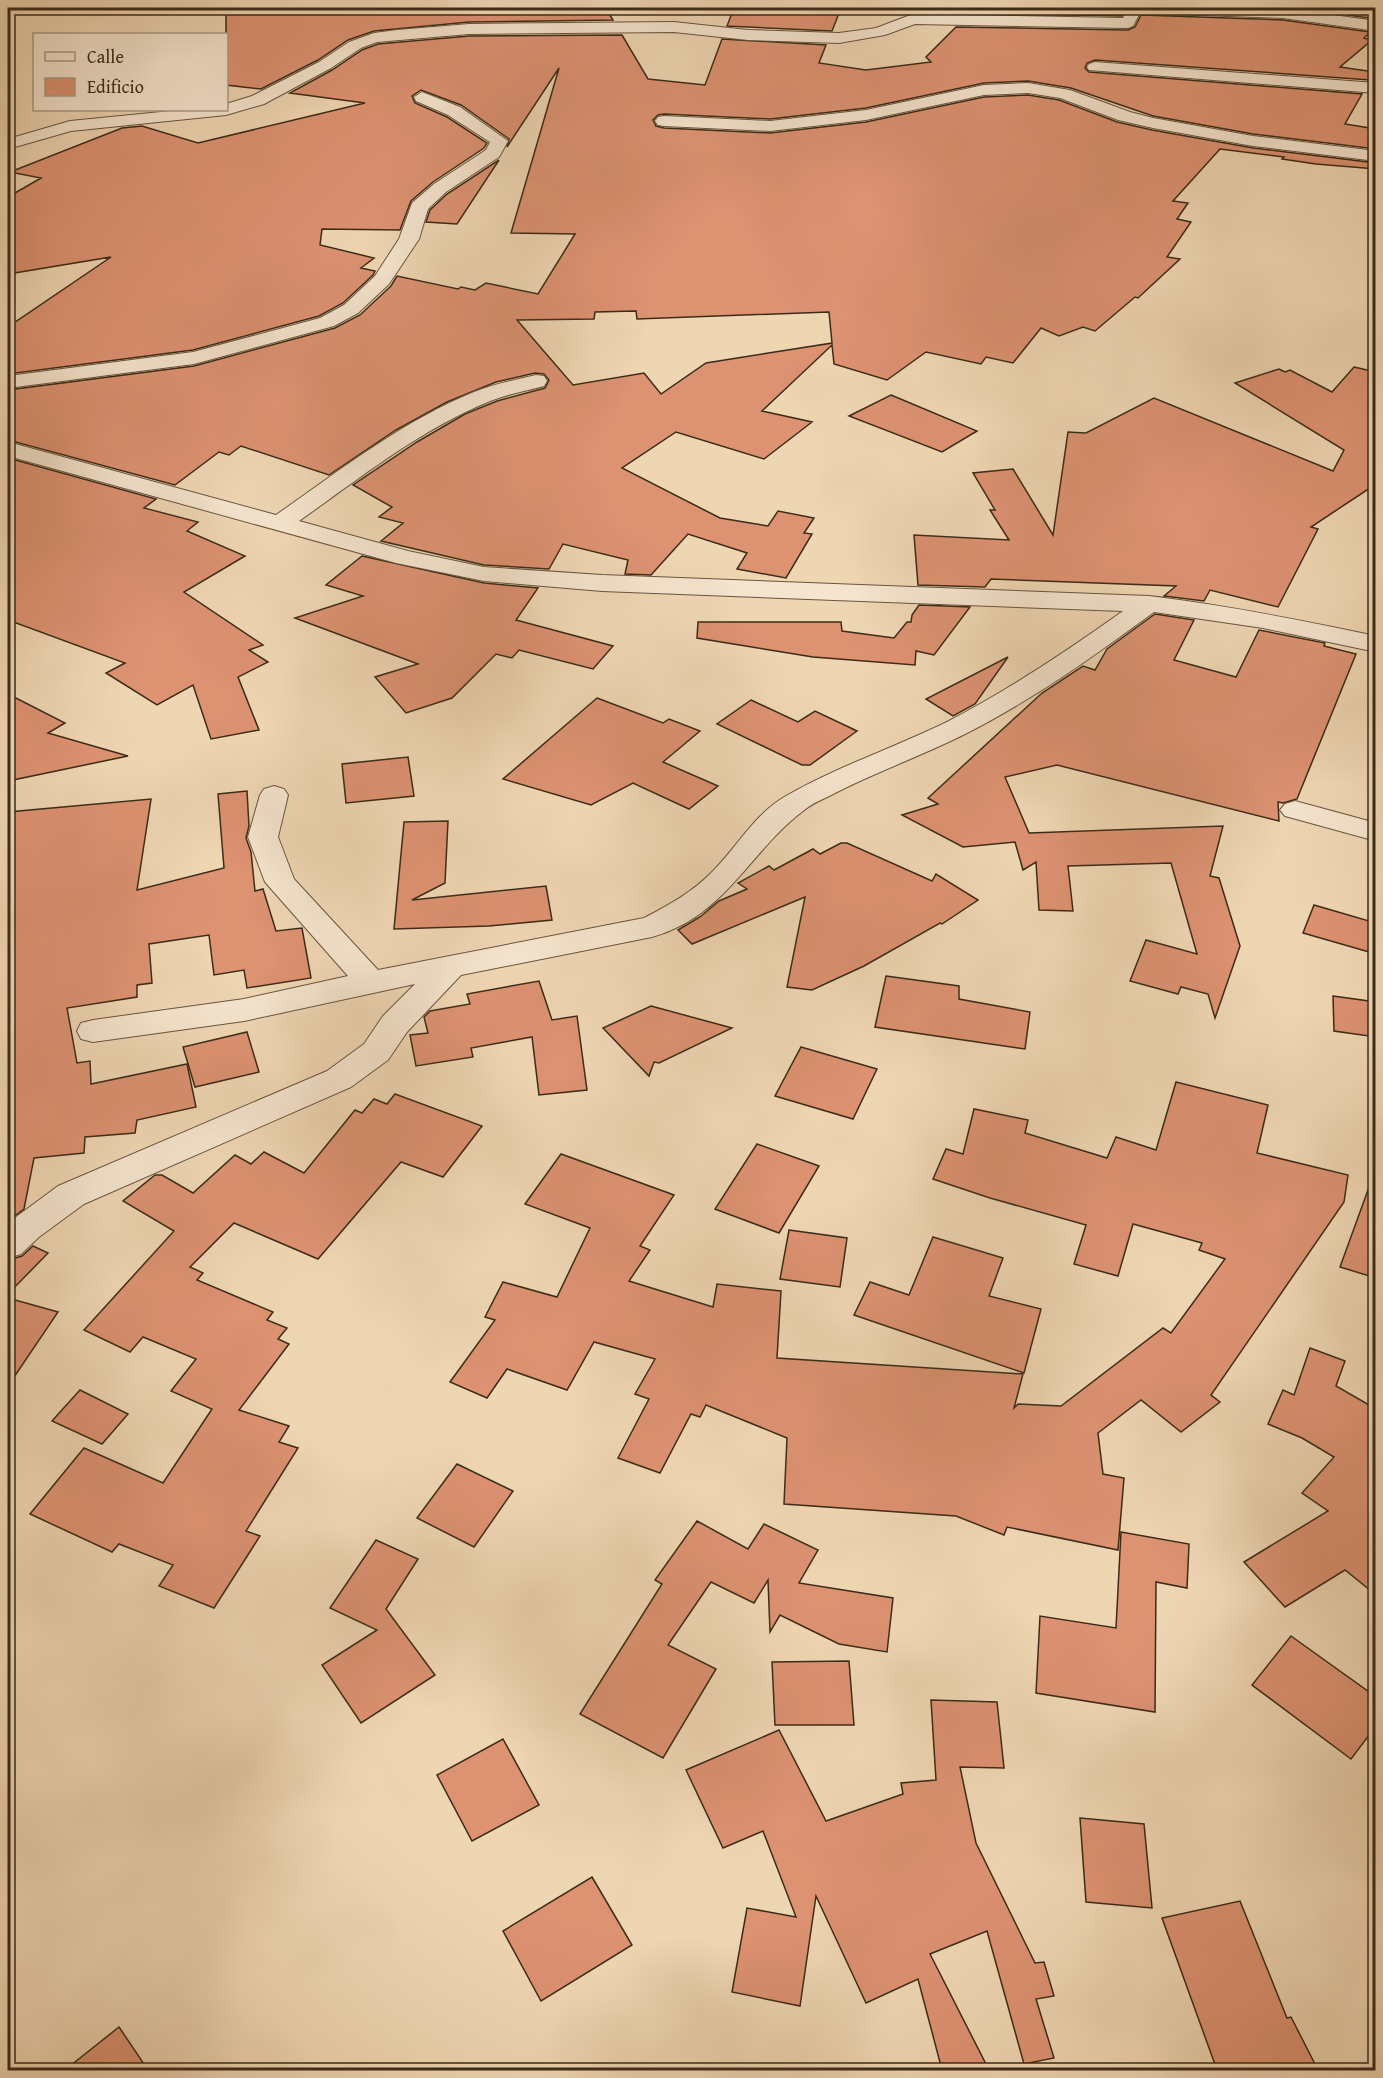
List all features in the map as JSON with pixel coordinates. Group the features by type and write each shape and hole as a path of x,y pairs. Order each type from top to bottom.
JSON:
{"street":[{"path":"909,8 936,18"},
{"path":"228,108 258,100 325,65 355,45 374,38 469,29 674,27 767,36 839,38 879,32 913,19 1128,23 1135,8 1282,10 1376,26"},
{"path":"1095,67 1229,75 1376,88"},
{"path":"664,121 770,126 866,115 984,90 1028,88 1064,94 1124,116 1153,123 1253,141 1376,156"},
{"path":"8,382 194,358 327,322 351,309 382,280 409,239 419,207 441,188 493,153 499,141 454,111 423,97"},
{"path":"8,144 70,126 208,111"},
{"path":"281,523 396,444 444,416 477,399 536,381"},
{"path":"8,449 405,558 484,574 539,580 1149,604 1215,611 1273,621 1376,644"},
{"path":"93,1031 244,1010 372,981 652,927 694,905 723,879 756,837 794,803 846,776 956,728 1010,698 1062,667 1149,604"},
{"path":"274,795 262,837 279,882 372,981"},
{"path":"1295,810 1376,832"},
{"path":"8,1244 26,1227 70,1195 339,1079 376,1052 394,1024 451,966"}],"building":[{"path":"226,8 259,11 266,8 303,11 306,8 582,9 607,10 613,20 469,22 374,31 348,40 318,60 261,89 228,85 228,33 226,33"},
{"path":"734,8 841,8 832,31 727,26"},
{"path":"975,8 1123,12 1122,16 970,13"},
{"path":"1296,8 1376,8 1376,19"},
{"path":"1141,15 1283,20 1370,32 1364,38 1372,40 1340,67 1375,72 1370,80 1095,60 1087,63 1085,68 1089,72 1362,94 1345,124 1376,129 1376,149 1253,134 1153,116 1071,88 1028,81 984,83 866,108 770,119 664,114 658,115 653,120 656,126 664,128 770,133 866,122 984,97 1028,95 1059,100 1117,122 1152,130 1253,148 1376,163 1376,169 1316,164 1282,159 1284,157 1220,149 1173,201 1188,203 1177,219 1191,222 1167,257 1180,259 1138,298 1135,297 1095,331 1083,327 1059,336 1041,328 1013,363 986,357 981,364 926,352 887,380 834,364 832,345 762,411 812,422 764,459 676,432 622,468 720,518 768,526 778,511 814,518 804,533 812,534 786,578 737,569 747,553 688,534 651,575 625,574 628,560 563,544 549,569 484,565 381,541 403,523 379,517 392,507 353,485 417,442 465,414 497,401 545,388 549,380 544,374 535,373 496,382 447,402 396,430 329,475 241,446 229,455 219,452 175,485 8,440 8,390 194,366 335,328 360,315 391,286 397,276 458,289 461,287 475,290 486,283 538,294 575,234 511,233 559,68 507,147 509,139 461,105 421,90 412,96 415,103 447,117 487,143 484,148 433,182 411,201 400,230 322,229 320,245 374,258 361,268 375,271 373,275 343,303 319,316 193,350 8,374 8,327 111,257 8,274 8,197 41,178 10,172 122,128 142,126 198,143 365,103 290,93 362,50 378,44 469,36 622,35 648,79 705,85 722,39 826,45 819,63 866,70 931,62 926,57 956,27 1128,30 1135,27","holes":["636,311 637,319 829,312 832,343 706,363 661,394 644,373 573,385 517,320 594,319 595,312"]},
{"path":"499,160 457,224 426,222 430,210 447,194"},
{"path":"1354,367 1376,372 1376,484 1311,527 1318,529 1278,607 1210,590 1204,601 1164,596 1176,586 991,579 985,587 918,585 914,535 1009,540 990,510 995,510 973,473 1013,469 1053,535 1068,432 1086,433 1154,398 1333,471 1344,450 1235,383 1279,369 1285,372 1290,370 1332,392"},
{"path":"891,395 977,431 942,452 849,416"},
{"path":"8,458 156,499 144,508 198,522 187,531 245,556 184,592 263,645 249,650 268,662 238,677 259,730 211,739 193,685 157,705 106,673 125,663 8,620"},
{"path":"362,556 484,583 538,588 516,620 613,646 593,669 519,650 512,658 496,654 452,698 406,713 375,677 418,664 295,618 363,596 326,585"},
{"path":"919,605 970,607 934,655 916,651 915,665 813,657 697,638 698,622 841,622 842,631 894,638 907,622 911,622 912,615"},
{"path":"1155,614 1194,620 1174,660 1236,677 1259,630 1325,643 1324,646 1356,654 1297,799 1278,802 1279,821 1057,765 1005,777 1029,833 1223,826 1210,876 1219,878 1240,946 1215,1018 1208,994 1181,987 1178,994 1130,981 1146,940 1197,954 1171,863 1068,866 1073,911 1039,910 1036,862 1023,870 1015,842 963,847 902,815 938,804 928,798 1042,693 1083,666 1095,670 1107,649"},
{"path":"1008,657 975,704 953,716 926,699"},
{"path":"8,694 65,723 48,733 128,756 8,781"},
{"path":"597,698 663,723 669,719 700,731 663,762 718,786 689,809 633,783 591,805 503,779"},
{"path":"751,700 798,722 815,711 857,731 810,765 802,765 717,724"},
{"path":"408,757 414,796 346,803 342,764"},
{"path":"247,791 249,826 246,838 251,852 255,891 263,889 276,931 302,928 311,978 247,988 244,970 214,975 209,935 149,944 152,983 137,985 137,997 67,1008 77,1063 90,1061 91,1084 187,1064 196,1107 137,1120 135,1133 85,1137 84,1153 34,1158 24,1209 8,1221 8,812 151,799 137,890 224,868 218,794"},
{"path":"448,821 445,883 412,900 546,886 552,920 489,926 394,929 404,822"},
{"path":"841,843 847,843 932,881 936,874 978,900 942,924 940,923 864,966 812,990 787,987 805,897 692,944 678,930 700,917 719,901 747,889 738,883 769,866 774,870 813,849 820,854"},
{"path":"1314,905 1376,923 1376,954 1303,933"},
{"path":"886,976 959,986 959,999 1030,1012 1025,1049 875,1027"},
{"path":"539,981 552,1020 577,1016 587,1090 539,1095 532,1037 471,1048 473,1057 416,1066 410,1035 428,1033 424,1017 430,1011 470,1004 467,994"},
{"path":"1333,996 1376,1002 1376,1037 1334,1031"},
{"path":"651,1006 732,1028 659,1063 654,1062 649,1076 603,1028"},
{"path":"247,1032 259,1072 195,1087 183,1047"},
{"path":"801,1047 877,1069 853,1119 775,1096"},
{"path":"1176,1082 1268,1105 1257,1153 1348,1175 1344,1202 1211,1395 1220,1402 1181,1432 1141,1400 1098,1433 1103,1474 1124,1478 1118,1550 1007,1527 1004,1535 956,1516 784,1504 787,1438 706,1405 700,1417 691,1414 660,1473 618,1458 649,1399 635,1394 655,1359 594,1342 567,1390 507,1369 487,1398 450,1382 495,1320 485,1317 503,1282 557,1297 590,1228 525,1204 561,1154 674,1195 640,1246 650,1250 629,1281 713,1307 717,1284 781,1291 777,1358 1023,1374 1014,1408 1018,1404 1061,1406 1163,1328 1171,1333 1225,1259 1199,1250 1202,1243 1133,1224 1118,1276 1074,1264 1086,1225 933,1179 946,1149 963,1154 974,1109 1028,1120 1025,1133 1107,1158 1116,1137 1156,1150"},
{"path":"395,1094 482,1126 443,1177 401,1162 318,1259 234,1223 190,1267 203,1273 197,1280 273,1312 267,1320 287,1328 278,1339 289,1344 239,1410 289,1426 279,1442 298,1448 246,1531 260,1536 214,1608 159,1586 173,1565 119,1544 112,1552 30,1514 84,1448 163,1483 212,1409 171,1391 196,1359 143,1337 130,1352 84,1330 174,1231 123,1201 155,1175 162,1175 193,1193 235,1155 251,1164 264,1152 304,1173 355,1110 362,1113 374,1099 387,1104"},
{"path":"757,1144 819,1166 779,1233 715,1209"},
{"path":"1372,1179 1376,1179 1376,1278 1340,1267"},
{"path":"789,1230 847,1238 840,1287 780,1279"},
{"path":"933,1237 1003,1258 989,1296 1041,1309 1024,1373 854,1315 870,1282 909,1295"},
{"path":"33,1246 48,1253 8,1294 8,1260 22,1256"},
{"path":"8,1298 58,1312 8,1386"},
{"path":"1310,1348 1345,1361 1336,1386 1376,1409 1376,1595 1345,1570 1285,1607 1244,1562 1328,1511 1302,1493 1334,1457 1302,1438 1268,1424 1283,1390 1294,1395"},
{"path":"80,1390 128,1414 102,1444 52,1421"},
{"path":"457,1464 513,1491 474,1547 417,1518"},
{"path":"697,1521 748,1549 764,1524 818,1550 799,1583 893,1598 887,1652 839,1644 780,1615 770,1632 768,1580 754,1603 711,1582 668,1645 716,1669 663,1758 580,1714 662,1584 655,1580"},
{"path":"1121,1532 1189,1544 1187,1588 1156,1582 1155,1712 1036,1693 1040,1616 1116,1628"},
{"path":"376,1540 418,1559 386,1609 435,1675 361,1723 322,1665 377,1630 330,1608"},
{"path":"1291,1636 1376,1697 1376,1726 1351,1759 1252,1685"},
{"path":"849,1661 854,1725 775,1725 772,1662"},
{"path":"931,1700 997,1702 1004,1768 960,1767 976,1843 1035,1963 1044,1962 1054,1996 1036,1999 1054,2058 1024,2064 987,1931 930,1954 989,2070 942,2070 918,1979 866,2003 816,1896 800,2006 732,1992 747,1908 796,1917 763,1831 723,1848 686,1770 779,1730 826,1821 903,1794 901,1783 936,1780"},
{"path":"503,1739 539,1805 472,1841 437,1775"},
{"path":"1080,1818 1144,1824 1152,1908 1086,1902"},
{"path":"592,1877 632,1945 541,2001 503,1931"},
{"path":"1240,1901 1287,2018 1291,2017 1318,2070 1217,2070 1162,1918"},
{"path":"119,2027 148,2070 65,2070"}]}
